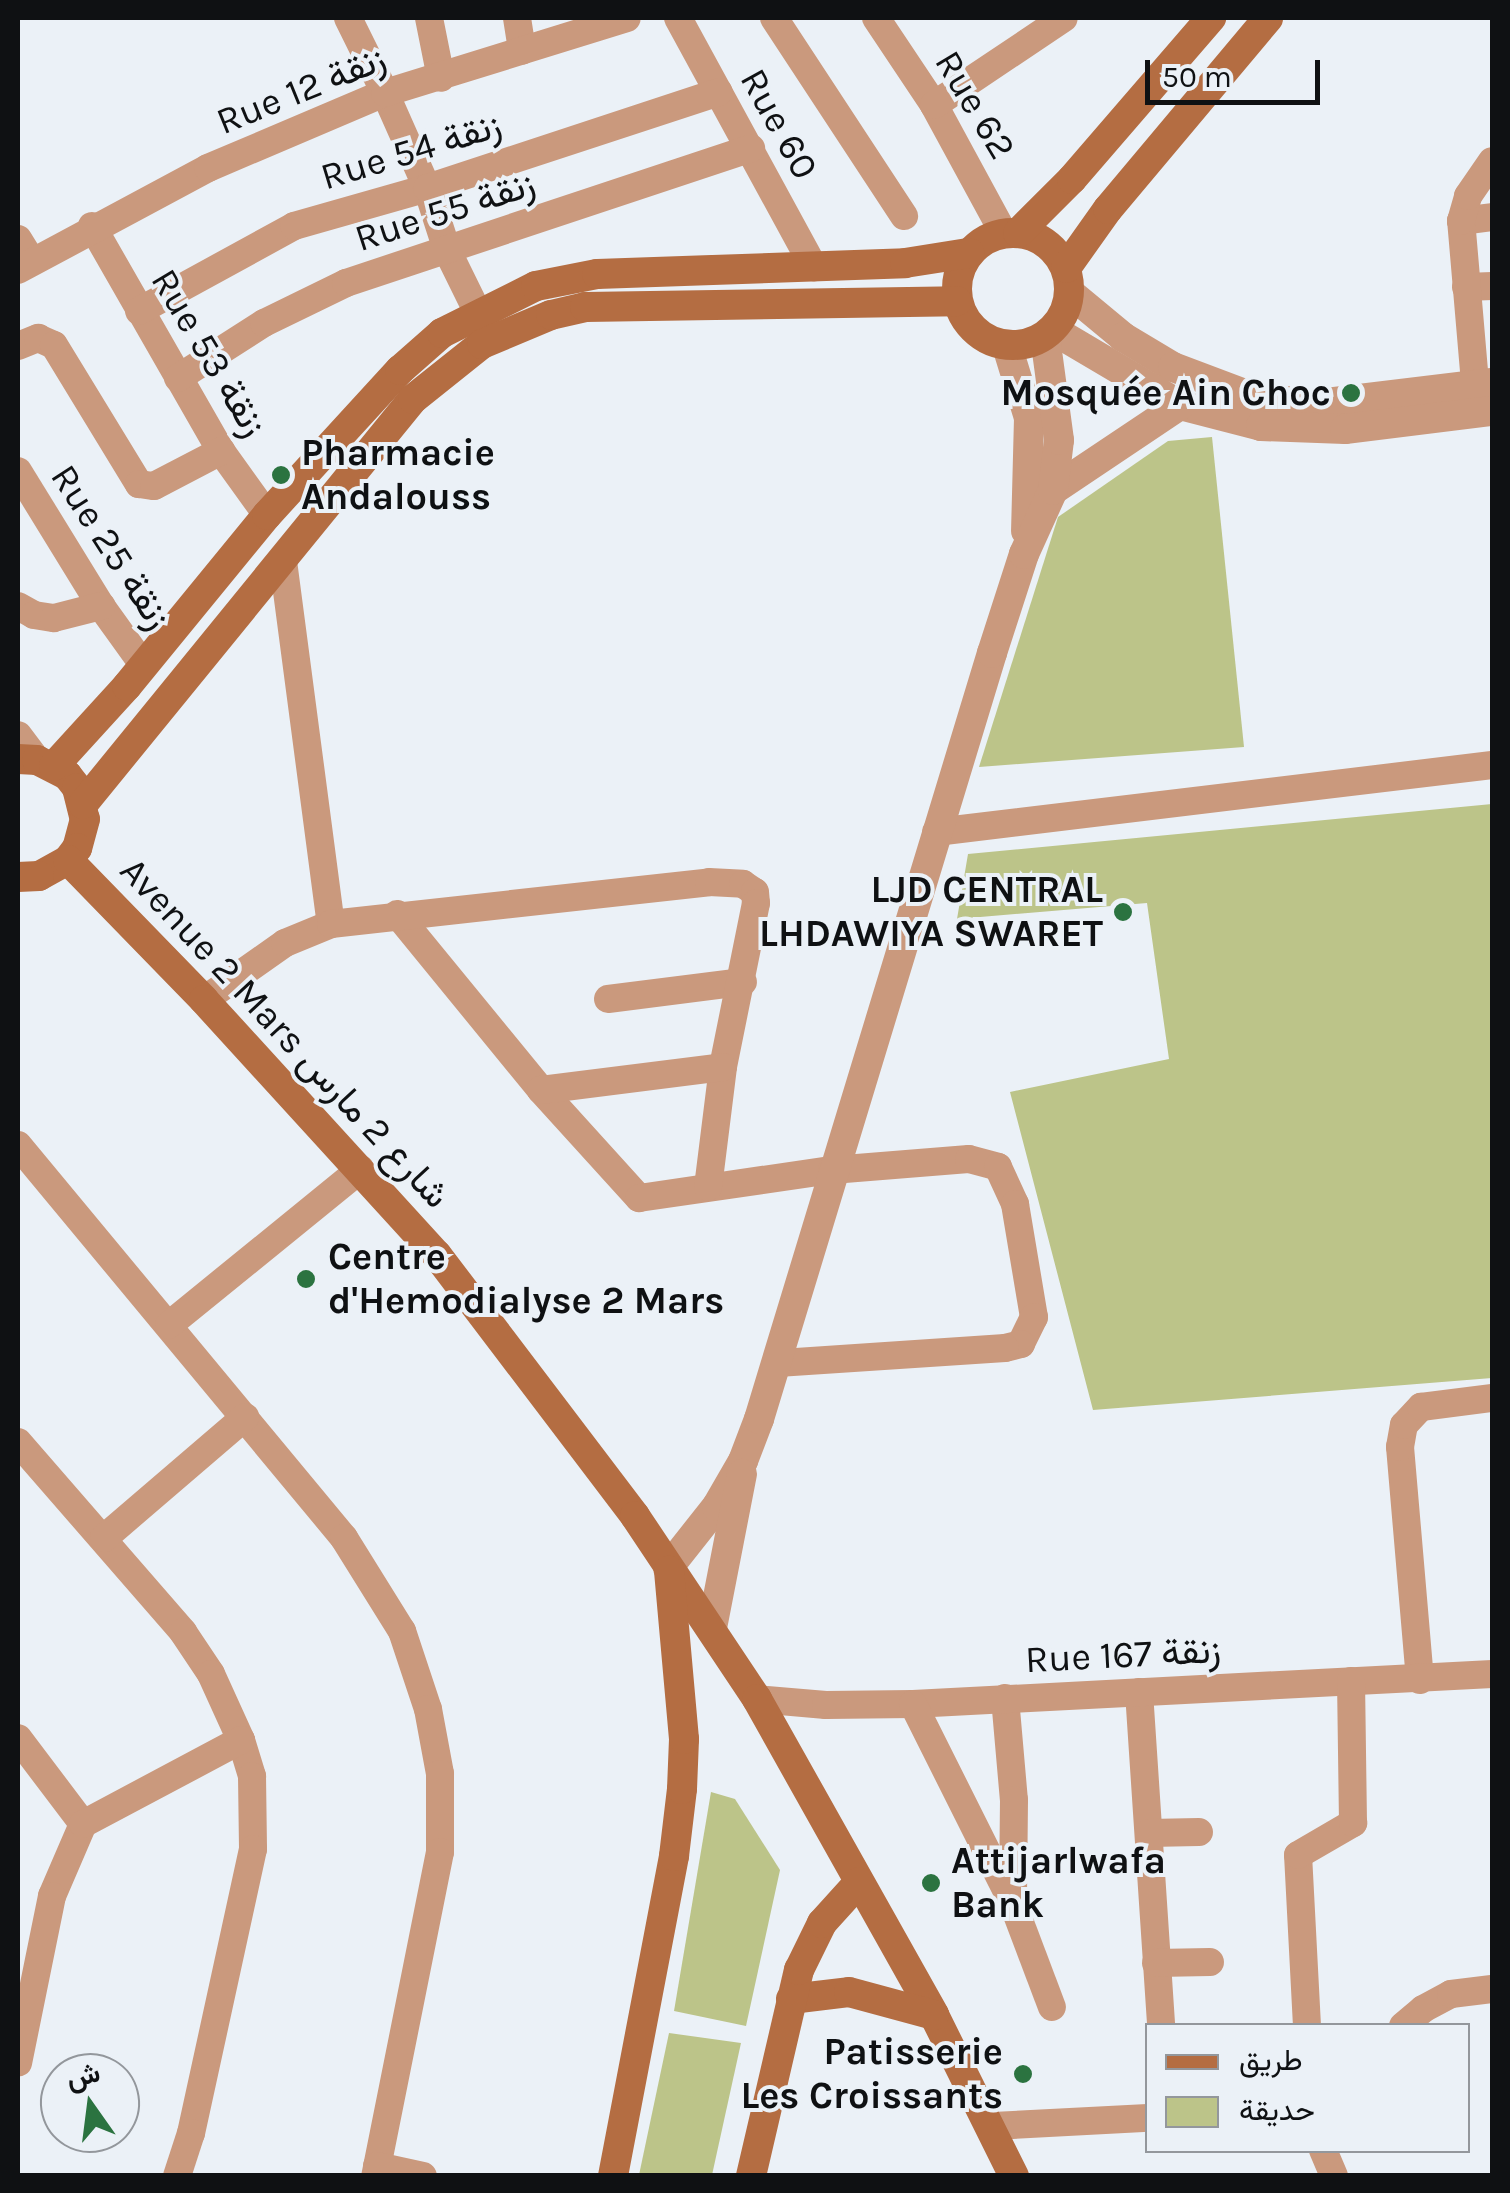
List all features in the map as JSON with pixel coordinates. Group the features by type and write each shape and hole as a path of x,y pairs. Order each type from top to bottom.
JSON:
{"main road":[{"path":"18,877 39,876 68,860 83,834 83,804 67,776 36,761 142,663 267,514 400,370 442,333 536,286 597,274 905,263 969,253 1011,234 1072,179 1211,18"},
{"path":"969,253 958,276 957,300 975,331 1007,346 1049,333 1067,306 1068,280 1108,209 1268,18"},
{"path":"1011,234 1047,244 1068,280"},
{"path":"83,804 412,399 482,344 551,315 585,307 957,300"},
{"name":"Avenue 2 Mars شارع 2 مارس","path":"68,860 361,1169 515,1354 712,1628 758,1699 934,2015 993,2126 1014,2176"},
{"path":"612,2176 682,1789 684,1739 668,1568"},
{"path":"751,2176 799,1970 822,1923 859,1882"},
{"path":"791,1999 849,1992 934,2015"}],"street":[{"path":"348,18 427,188 447,250 478,313"},
{"path":"429,18 441,78"},
{"path":"517,18 522,51"},
{"name":"Rue 12 زنقة","path":"22,257 208,168 385,93 627,18"},
{"name":"Rue 60","path":"678,18 814,267"},
{"path":"774,18 904,216"},
{"name":"Rue 62","path":"876,18 934,104 1011,234"},
{"path":"934,104 1063,18"},
{"name":"Rue 54 زنقة","path":"139,311 294,226 427,188 719,92"},
{"name":"Rue 55 زنقة","path":"178,378 309,299 751,148"},
{"path":"1484,398 1479,287 1462,221 1468,196 1492,161"},
{"path":"1462,221 1492,217"},
{"name":"Rue 53 زنقة","path":"92,226 221,451 267,514"},
{"path":"1068,280 1123,337 1173,366 1255,398 1318,404 1484,398"},
{"path":"1049,333 1180,405 1262,426 1345,430 1484,398"},
{"path":"668,1568 717,1506 743,1461 818,1237 832,1170 1024,554 1053,490 1059,440 1049,333"},
{"path":"18,346 38,338 54,345 139,484 154,486 221,451"},
{"path":"1007,346 1029,418 1030,481 1024,554"},
{"path":"1053,490 1180,405"},
{"name":"Rue 25 زنقة","path":"18,471 101,606 142,663"},
{"path":"283,560 331,924"},
{"path":"18,606 34,616 54,618 101,606"},
{"path":"18,735 36,761"},
{"path":"936,832 1492,765"},
{"path":"204,1000 285,943 331,924 709,882 744,884 755,892 756,903 723,1067 708,1187"},
{"path":"397,914 541,1090 639,1198 832,1170 969,1159 998,1167 1015,1204 1034,1316 1021,1344 777,1363"},
{"path":"608,999 743,982"},
{"path":"541,1090 723,1067"},
{"path":"18,1145 170,1325 369,1572 402,1632 428,1709 440,1774 440,1852 376,2171 424,2176"},
{"path":"170,1325 361,1169"},
{"path":"1420,1680 1401,1463 1404,1426 1421,1407 1492,1398"},
{"path":"104,1538 245,1417"},
{"path":"18,1442 104,1538 192,1646 211,1674 242,1740 256,1812 253,1849 191,2134 177,2176"},
{"path":"712,1628 734,1529 743,1461"},
{"name":"Rue 167 زنقة","path":"758,1699 826,1705 913,1704 1492,1674"},
{"path":"1307,2023 1298,1855 1353,1823 1350,1681"},
{"path":"1139,1692 1160,2023"},
{"path":"1005,1698 1014,1800 1013,1904"},
{"path":"913,1704 1013,1904 1052,2007"},
{"path":"18,1740 83,1824"},
{"path":"18,2063 52,1896 83,1824 242,1740"},
{"path":"1149,1833 1199,1832"},
{"path":"1156,1963 1210,1962"},
{"path":"1406,2023 1422,2008 1451,1994 1492,1990"},
{"path":"993,2126 1145,2118"}],"green space":[{"path":"1212,437 1244,747 979,767 1058,517 1168,441"},
{"path":"1492,804 1492,1378 1093,1410 1010,1092 1169,1059 1147,903 957,919 968,854"},
{"path":"711,1792 735,1799 780,1870 746,2026 674,2011"},
{"path":"669,2033 741,2043 712,2175 639,2175"}],"place":[{"name":"Mosquée Ain Choc","path":"1351,393"},
{"name":"Pharmacie Andalouss","path":"281,475"},
{"name":"LJD CENTRAL LHDAWIYA SWARET","path":"1123,912"},
{"name":"Centre d'Hemodialyse 2 Mars","path":"306,1279"},
{"name":"Attijarlwafa Bank","path":"931,1883"},
{"name":"Patisserie Les Croissants","path":"1023,2074"}]}
